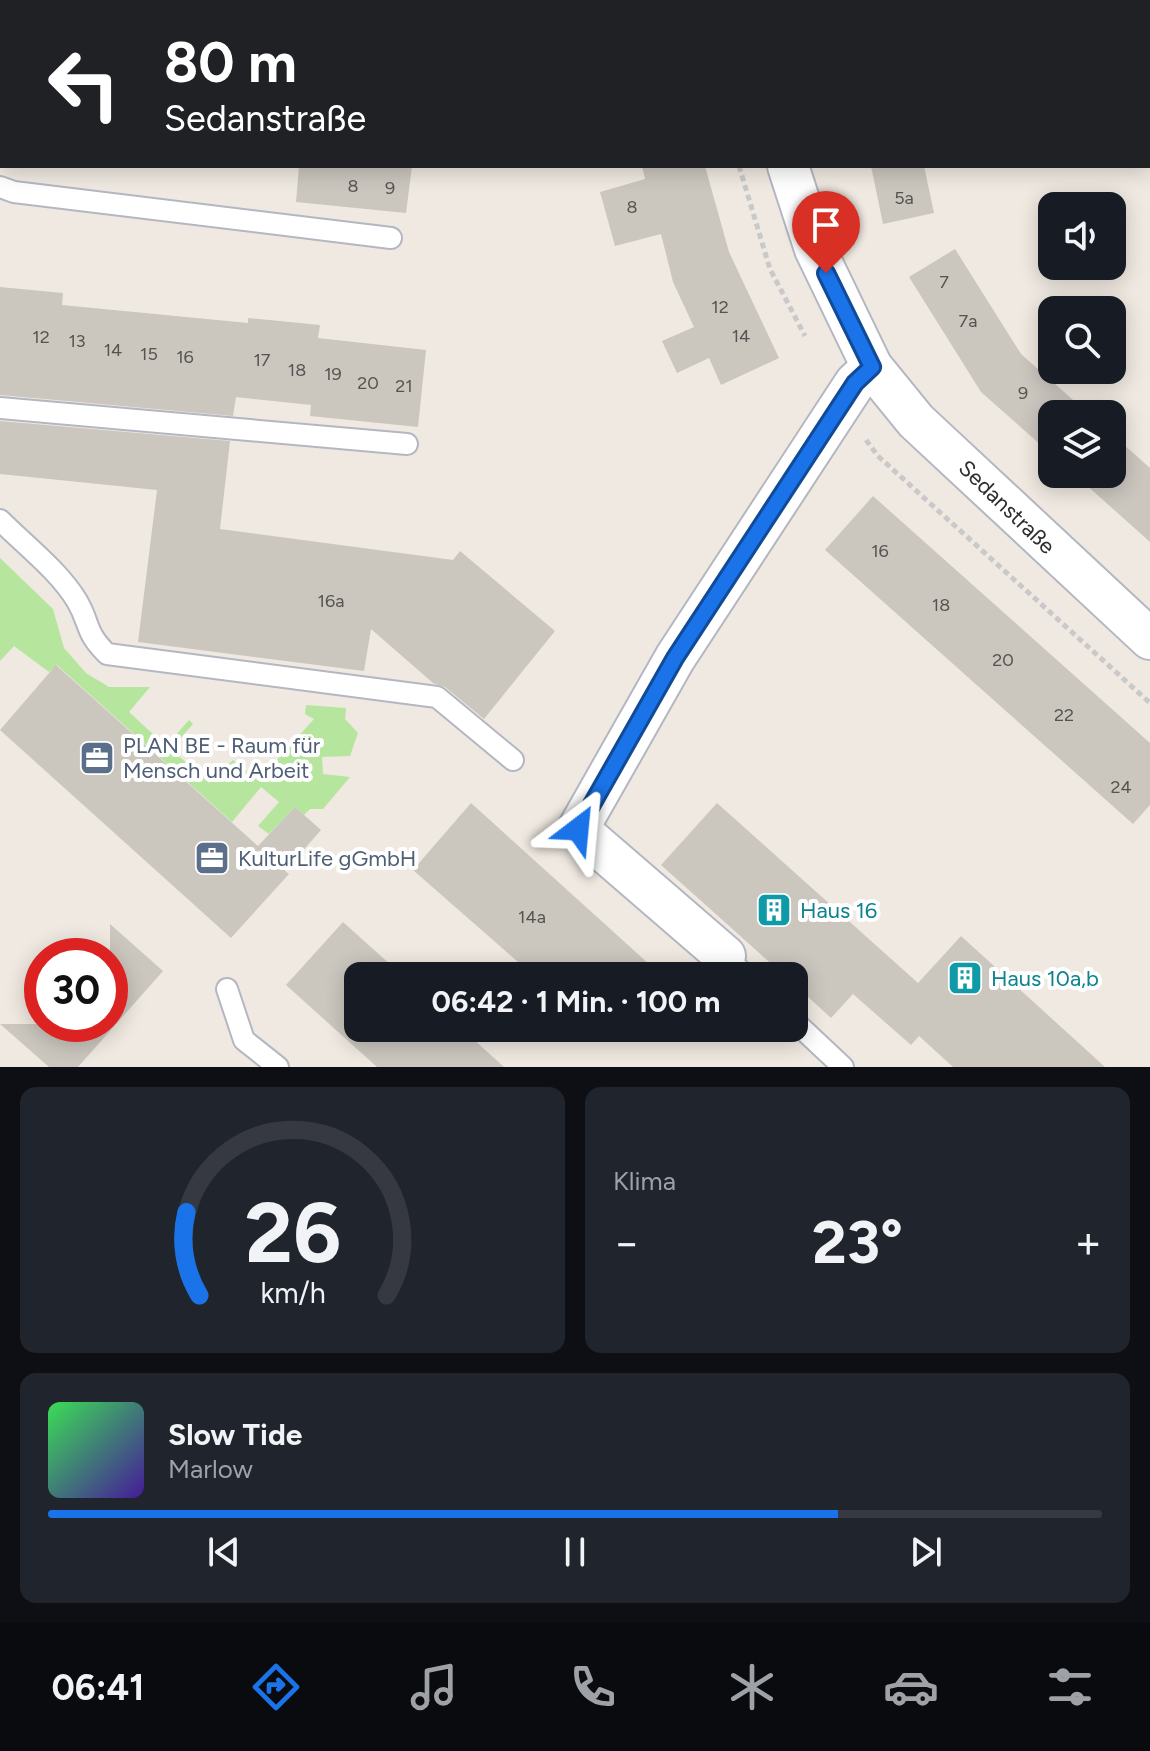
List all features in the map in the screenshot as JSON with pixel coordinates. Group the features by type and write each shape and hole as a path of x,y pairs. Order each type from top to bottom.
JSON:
{"street":[{"name":"Sedanstraße","path":"789,168 815,249 872,367 916,421 1150,639"},
{"path":"730,962 578,829 675,658 855,383 872,367"}],"lane":[{"path":"0,187 14,192 391,238"},
{"path":"0,408 407,444"},
{"path":"0,520 78,602 90,637 107,654 437,697 513,760"},
{"path":"227,989 244,1040 278,1067"},
{"path":"808,1034 843,1067"}],"green space":[{"path":"0,558 53,609 64,648 86,673 109,687 150,687 129,712 166,746 189,720 193,724 171,749 209,783 233,760 258,781 314,719 305,714 306,705 346,708 345,719 358,733 350,756 322,757 323,774 350,777 323,809 310,809 304,815 295,807 269,834 258,826 279,802 261,787 232,822 57,665 49,672 14,646 0,661"}],"building":[{"path":"299,168 412,168 406,213 296,202"},
{"path":"642,168 706,168 729,252 779,358 721,385 709,358 677,373 662,341 694,327 673,282 661,234 615,246 600,192 645,179"},
{"path":"871,168 924,168 934,213 883,224"},
{"path":"955,249 1021,354 1038,369 1038,384 1055,384 1073,400 1038,400 1038,443 981,392 909,277"},
{"path":"0,287 63,293 62,305 248,323 248,318 320,325 318,338 426,350 418,427 310,416 311,405 236,397 233,416 0,395"},
{"path":"0,421 230,441 220,529 453,560 460,551 555,631 484,719 445,687 433,683 371,629 364,671 138,642 157,490 0,474"},
{"path":"1126,447 1150,468 1150,542 1090,488 1126,488"},
{"path":"873,496 1150,743 1150,805 1133,824 825,550"},
{"path":"56,665 258,846 295,807 321,830 285,871 289,874 231,938 0,730"},
{"path":"471,803 647,962 518,962 413,870"},
{"path":"717,803 918,983 961,936 1105,1067 953,1067 919,1036 911,1045 853,994 831,1018 808,997 808,962 769,962 661,865"},
{"path":"343,922 387,962 344,962 344,1037 286,985"},
{"path":"110,924 126,938 110,938"},
{"path":"128,940 163,971 128,1011"},
{"path":"0,1024 24,1024 24,1042 100,1042 78,1067 49,1067"},
{"path":"349,1042 476,1042 504,1067 377,1067"}],"place":[{"name":"PLAN BE - Raum für Mensch und Arbeit","path":"97,758"},
{"name":"KulturLife gGmbH","path":"212,858"},
{"name":"Haus 16","path":"774,910"},
{"name":"Haus 10a,b","path":"965,978"}],"route":[{"path":"578,829 675,658 855,383 872,367 826,273"}]}
